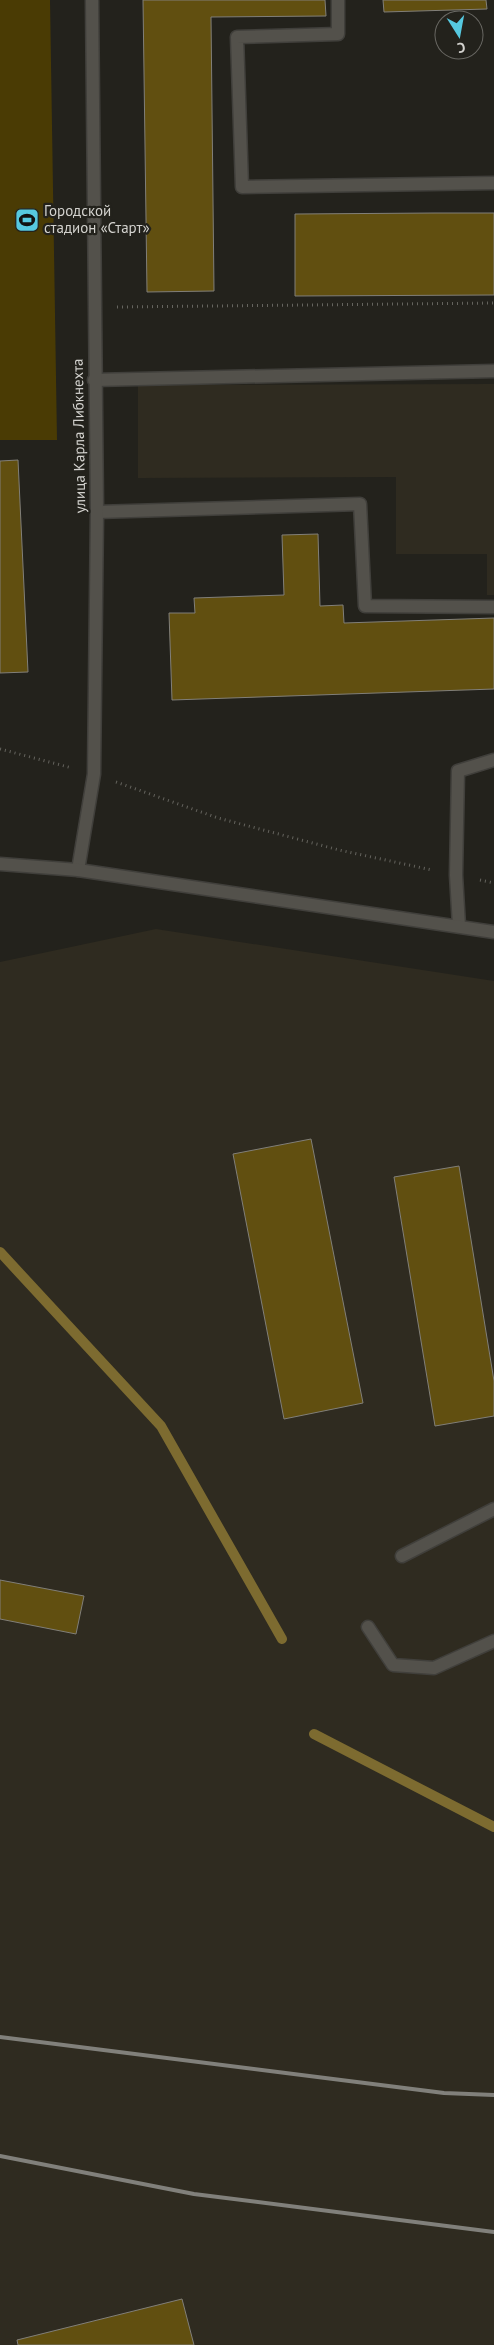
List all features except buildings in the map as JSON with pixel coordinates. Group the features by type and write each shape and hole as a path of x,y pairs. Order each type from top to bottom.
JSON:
{"street":[{"name":"улица Карла Либкнехта","path":"78,870 94,774 97,512 94,380 92,0"},
{"path":"338,0 338,34 237,37 242,186 494,183"},
{"path":"94,380 494,371"},
{"path":"97,512 360,504 365,606 494,607"},
{"path":"460,926 456,875 458,771 494,760"},
{"path":"0,864 78,870 494,932"},
{"path":"402,1556 494,1509"},
{"path":"368,1626 393,1666 434,1668 494,1640"}],"path":[{"path":"116,306 494,303"},
{"path":"0,749 94,774 218,818 339,850 494,883"}],"shaded area":[{"name":"Городской стадион «Старт»","path":"0,0 50,0 57,440 0,440"},
{"path":"494,384 494,595 487,595 487,554 396,554 396,477 138,478 138,385"},
{"path":"156,929 494,981 494,2345 0,2345 0,962"}],"waterway":[{"path":"0,1252 161,1426 282,1639"},
{"path":"314,1734 494,1827"}],"railway":[{"path":"0,2037 444,2093 494,2095"},
{"path":"0,2156 194,2194 494,2232"}],"place":[{"name":"Городской стадион «Старт»","path":"27,220"}]}
